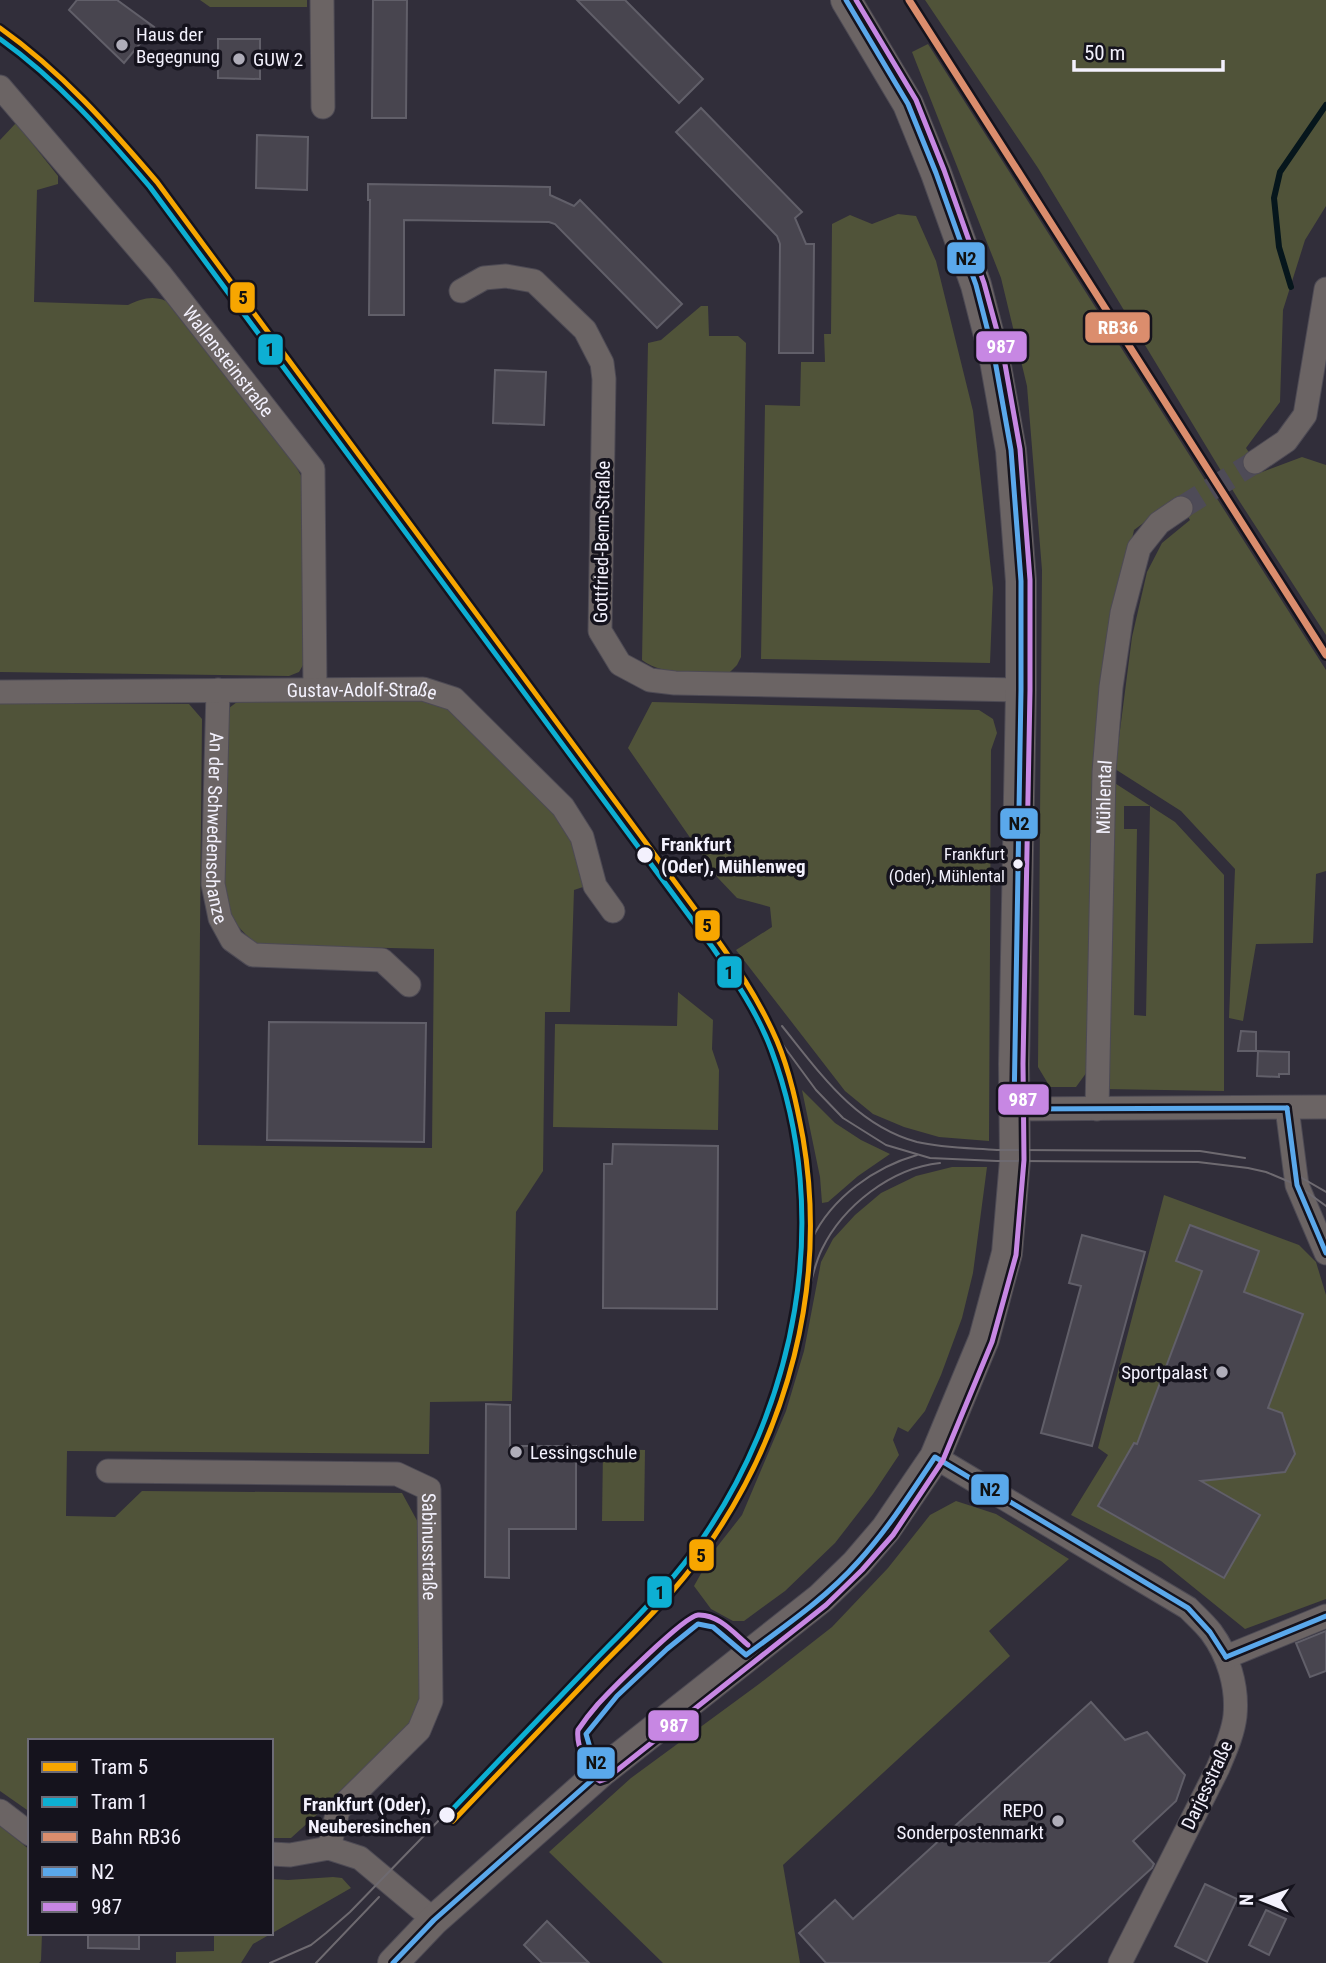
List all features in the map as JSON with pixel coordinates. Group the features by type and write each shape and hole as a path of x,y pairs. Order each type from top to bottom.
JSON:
{"street":[{"path":"322,0 323,107"},
{"path":"393,1963 435,1920 601,1772 821,1598 856,1564 886,1529 934,1457 984,1339 1007,1253 1015,1160 1021,690 1021,582 1012,450 976,285 936,173 908,104 846,0"},
{"name":"Wallensteinstraße","path":"0,86 161,275 313,469 314,689"},
{"name":"Gottfried-Benn-Straße","path":"461,291 484,278 506,276 534,281 585,330 602,363 604,379 600,631 620,664 650,680 675,683 1021,690"},
{"path":"1255,462 1286,441 1305,415 1326,289"},
{"name":"Mühlental","path":"1097,1109 1104,772 1111,687 1122,613 1139,548 1160,523 1181,508"},
{"name":"Gustav-Adolf-Straße","path":"0,692 423,688 454,699 563,807 582,837 595,886 613,911"},
{"name":"An der Schwedenschanze","path":"218,690 213,884 219,918 232,940 253,955 382,960 409,985"},
{"path":"1014,1109 1326,1107"},
{"path":"1287,1108 1297,1185 1326,1253"},
{"name":"Darjesstraße","path":"934,1457 1188,1608 1210,1632 1226,1657 1233,1684 1235,1715 1230,1740 1120,1963"},
{"name":"Sabinusstraße","path":"108,1471 397,1474 429,1489 431,1701 419,1730 338,1810 329,1849"},
{"path":"1226,1657 1326,1616"},
{"path":"0,1811 28,1832"},
{"path":"273,1854 290,1855 329,1849 360,1858 435,1920"}],"green space":[{"path":"200,0 307,0 307,7 210,7"},
{"path":"925,0 1326,0 1326,206 1305,240 1283,310 1280,402 1246,448 1262,472 1302,457 1326,465 1326,635 1238,499 1038,168"},
{"path":"928,44 1326,670 1326,871 1316,874 1313,943 1256,944 1243,1021 1229,1018 1235,869 1181,811 1115,769 1132,637 1147,572 1162,543 1190,520 1177,498 1134,530 1116,613 1092,1065 1076,1087 1050,1087 1038,1067 1042,570 1027,386 1001,278 912,52"},
{"path":"16,123 58,176 58,184 37,190 34,302 128,305 147,298 166,301 294,463 305,483 303,665 299,672 289,676 0,672 0,140"},
{"path":"898,214 916,216 936,261 973,411 993,588 990,663 761,659 765,405 800,406 801,362 825,362 824,334 831,334 832,224 850,215 872,224"},
{"path":"701,306 708,306 709,336 738,336 746,343 741,657 728,674 672,671 642,660 648,343 661,340"},
{"path":"241,699 435,699 449,705 550,807 577,848 586,886 574,890 570,1012 545,1012 543,1171 516,1212 512,1401 430,1402 429,1454 67,1451 66,1516 115,1517 142,1491 402,1493 420,1526 422,1699 413,1722 383,1755 291,1838 273,1838 273,1739 28,1739 28,1811 0,1791 0,704 189,704 202,719 198,1145 432,1148 434,949 258,945 240,928 229,910 224,893 225,711"},
{"path":"652,702 979,710 993,719 997,733 991,750 989,1141 939,1137 873,1114 845,1091 736,950 772,927 770,907 737,898 718,878 628,748"},
{"path":"1110,780 1175,822 1224,875 1224,1091 1103,1089","holes":["1124,806 1150,806 1146,1016 1134,1015 1137,829 1124,829"]},
{"path":"678,992 713,1020 712,1049 719,1070 718,1130 553,1127 555,1024 677,1026"},
{"path":"802,1090 835,1123 890,1154 858,1176 828,1202 822,1203 820,1177"},
{"path":"952,1167 987,1167 973,1273 962,1318 925,1411 908,1432 898,1427 893,1440 899,1455 835,1543 785,1591 744,1621 733,1621 711,1609 694,1586 713,1552 742,1515 786,1411 804,1351 821,1262 833,1239 855,1215 881,1193 916,1176"},
{"name":"Sportpalast","path":"1164,1195 1299,1245 1316,1262 1326,1295 1326,1599 1245,1629 1161,1561 1071,1515 1108,1455 1098,1448"},
{"path":"603,1449 645,1450 644,1521 602,1521"},
{"path":"956,1501 996,1514 1069,1559 989,1631 1010,1656 783,1865 800,1963 663,1963 549,1852 631,1778 832,1627 888,1568 930,1515"},
{"path":"0,1826 28,1848 28,1935 42,1935 39,1963 0,1963"},
{"path":"342,1878 351,1888 273,1933 273,1879"},
{"path":"214,1935 269,1935 253,1944 241,1963 176,1963 176,1952 214,1951"}],"building":[{"name":"Haus der Begegnung","path":"77,0 117,0 154,27 124,63 69,10"},
{"path":"373,0 407,0 406,118 372,118"},
{"path":"577,0 625,0 703,79 679,103"},
{"name":"GUW 2","path":"218,39 260,39 260,79 218,78"},
{"path":"701,108 802,212 795,218 806,244 814,244 813,353 779,353 780,244 777,236 676,132"},
{"path":"257,135 308,137 307,190 256,188"},
{"path":"368,184 550,187 550,195 574,206 580,200 682,304 657,328 555,224 549,222 404,220 404,315 369,315"},
{"path":"495,370 546,372 544,425 493,423"},
{"path":"269,1022 426,1023 424,1142 267,1140"},
{"path":"1241,1031 1256,1032 1256,1051 1238,1051"},
{"path":"1258,1051 1289,1052 1289,1074 1279,1074 1279,1077 1257,1076"},
{"path":"613,1144 718,1146 717,1309 603,1308 604,1164 612,1164"},
{"path":"1190,1225 1259,1251 1244,1292 1303,1314 1268,1408 1282,1413 1295,1454 1285,1472 1201,1481 1260,1515 1224,1578 1098,1506 1134,1443 1137,1444 1202,1271 1176,1261"},
{"path":"1082,1235 1145,1252 1092,1446 1041,1433 1081,1286 1069,1283"},
{"name":"Lessingschule","path":"486,1404 510,1405 510,1446 576,1446 576,1529 509,1529 509,1578 485,1577"},
{"path":"1326,1631 1326,1671 1310,1677 1296,1643"},
{"name":"REPO Sonderpostenmarkt","path":"1091,1702 1125,1740 1147,1732 1185,1775 1176,1801 1133,1841 1154,1864 1152,1868 1048,1963 826,1963 799,1933 835,1900 853,1919"},
{"path":"1205,1884 1237,1899 1207,1962 1175,1946"},
{"path":"1266,1910 1286,1919 1269,1955 1249,1945"},
{"path":"547,1921 589,1963 542,1963 524,1945"},
{"path":"88,1935 139,1935 139,1949 88,1948"}],"waterway":[{"path":"1291,287 1279,247 1274,198 1280,172 1326,105"}],"tunnel":[{"path":"1181,508 1255,462"}],"tram line":[{"name":"5","path":"0,28 64,81 157,182 726,952 770,1025 793,1089 803,1138 809,1193 810,1248 805,1303 794,1356 758,1459 732,1508 702,1554 678,1584 453,1821"},
{"name":"1","path":"0,39 61,90 98,127 150,187 713,948 759,1022 771,1049 790,1113 800,1178 801,1244 795,1310 780,1374 758,1437 729,1496 682,1567 447,1815"},
{"path":"724,965 816,1090 843,1118 886,1145 930,1158 1198,1162 1248,1168 1266,1172 1297,1185 1326,1206"},
{"path":"782,1026 825,1079 857,1110 895,1134 917,1142 997,1150 1200,1151 1245,1158"},
{"path":"794,1297 812,1239 831,1210 843,1197 871,1176 917,1155"},
{"path":"806,1301 822,1249 842,1218 870,1192 887,1181 904,1172 940,1163"},
{"path":"1295,1174 1326,1192"},
{"path":"270,1963 311,1945 326,1933 350,1912 445,1814"},
{"path":"316,1963 379,1897"}],"rail line":[{"name":"RB36","path":"909,0 1326,655"}],"transit line":[{"name":"N2","path":"846,0 908,104 936,173 976,285 994,355 1011,450 1021,581 1014,1109"},
{"name":"987","path":"748,1645 725,1625 705,1616 698,1615 678,1627 605,1696 578,1730 581,1750 595,1778 600,1781 606,1779 826,1605 893,1535 943,1460 992,1342 1016,1255 1024,1160 1030,580 1020,449 1003,353 984,283 944,170 916,100 856,0"},
{"name":"N2","path":"1287,1108 1297,1185 1326,1253"},
{"name":"N2","path":"1014,1109 1287,1108"},
{"name":"N2","path":"393,1963 434,1920 601,1772 593,1758 586,1734 617,1696 667,1649 698,1624 713,1627 746,1655 805,1611 846,1575 889,1524 935,1457 1188,1608 1210,1632 1226,1657"},
{"name":"N2","path":"1226,1657 1326,1616"}],"place":[{"name":"Haus der Begegnung","path":"122,45"},
{"name":"GUW 2","path":"239,59"},
{"name":"Frankfurt (Oder), Mühlenweg","path":"645,855"},
{"name":"Frankfurt (Oder), Mühlental","path":"1018,864"},
{"name":"Sportpalast","path":"1222,1372"},
{"name":"Lessingschule","path":"516,1452"},
{"name":"Frankfurt (Oder), Neuberesinchen","path":"447,1815"},
{"name":"REPO Sonderpostenmarkt","path":"1058,1821"}]}
